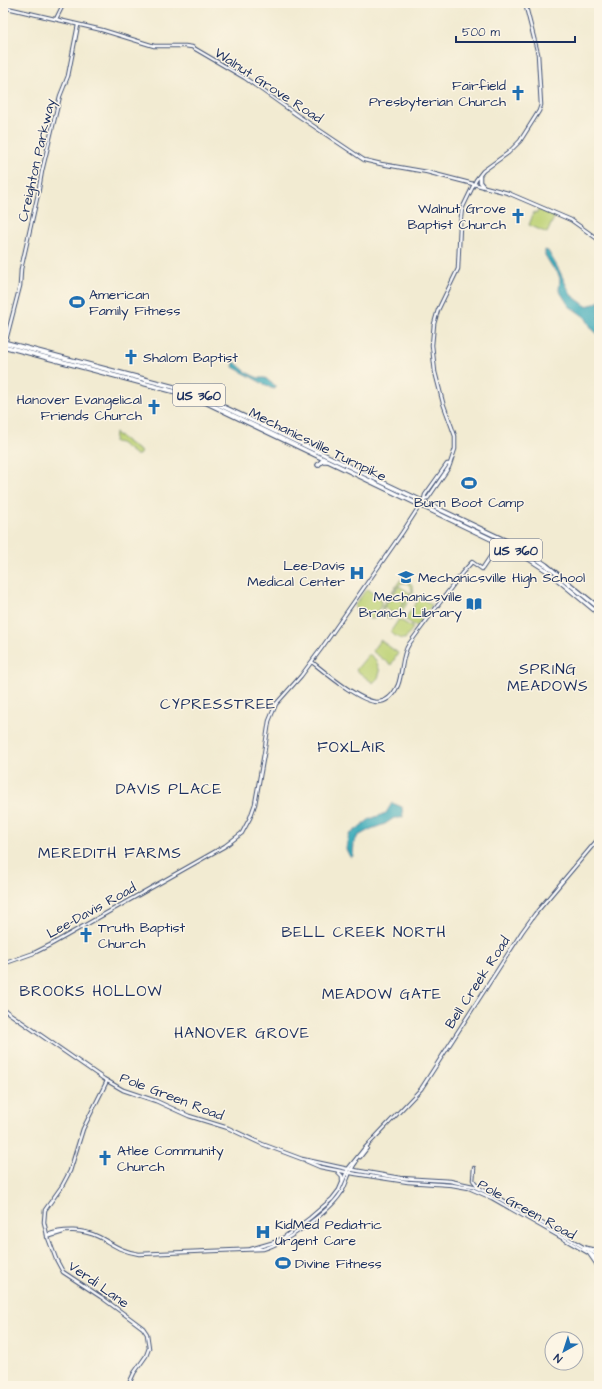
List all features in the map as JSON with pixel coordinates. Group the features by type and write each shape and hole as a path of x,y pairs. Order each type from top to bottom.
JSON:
{"highway":[{"name":"Mechanicsville Turnpike","path":"4,345 194,397 330,461 423,502"},
{"name":"Mechanicsville Turnpike","path":"4,345 167,385 197,395 423,502 541,561 599,608"},
{"path":"318,465 324,461 330,461"},
{"name":"Mechanicsville Turnpike","path":"501,541 542,567 599,614"},
{"path":"584,1248 592,1250 599,1248"},
{"path":"590,1254 597,1264 599,1272"}],"main road":[{"path":"56,19 64,3"},
{"name":"Lee-Davis Road","path":"423,502 428,498 449,467 455,453 456,439 435,372 432,354 432,341 434,324 438,310 458,269 460,219 462,209 473,185 480,175 520,141 540,107 541,96 538,54 525,3"},
{"name":"Walnut Grove Road","path":"3,7 102,30 154,46 185,46 192,48 245,78 364,160 426,172 515,196 565,217 582,227 599,240"},
{"name":"Creighton Parkway","path":"4,345 20,286 21,269 42,171 59,102 68,76 78,25"},
{"path":"480,175 480,182 485,187"},
{"name":"Lee-Davis Road","path":"3,964 44,948 189,867 231,842 247,826 255,804 272,710 278,700 312,662 423,502 425,496 440,474 447,464 450,464"},
{"path":"437,485 440,474"},
{"path":"312,662 340,684 368,699 379,702 389,698 396,689 401,677 404,655 408,646 462,573 472,562 477,566 486,563 501,541"},
{"name":"Bell Creek Road","path":"251,1249 275,1242 288,1235 328,1203 336,1194 350,1169 374,1138 421,1090 525,928 599,838"},
{"name":"Pole Green Road","path":"3,1009 107,1081 123,1090 156,1101 189,1116 228,1128 259,1143 320,1167 348,1173 408,1182 447,1184 464,1187 487,1195 599,1259"},
{"name":"Verdi Lane","path":"107,1081 85,1124 70,1171 62,1186 45,1210 44,1222 47,1236 58,1266 65,1274 106,1301 146,1331 149,1340 149,1350 134,1373 128,1386"},
{"name":"Pole Green Road","path":"302,1159 409,1179 453,1182 483,1190 599,1256"},
{"path":"320,1167 341,1174 343,1177 341,1185"},
{"path":"474,1168 474,1182 483,1190"},
{"name":"Bell Creek Road","path":"47,1236 59,1231 90,1234 98,1236 118,1248 139,1254 251,1249 259,1250 286,1240 324,1211 341,1193 348,1173"},
{"path":"524,1213 536,1223 540,1223"}],"green space":[{"path":"539,209 555,216 547,233 529,225 534,212 537,213"},
{"path":"115,433 141,452 139,455 136,455 120,443 114,442"},
{"path":"401,579 402,581 410,583 413,586 413,593 409,601 396,617 388,619 382,613 382,606","holes":["402,583 407,583 412,589 411,593 396,615 388,617 383,612 387,601 399,585"]},
{"path":"399,586 410,593 395,615 384,607"},
{"path":"368,589 381,599 381,605 374,619 370,619 356,610 355,605"},
{"path":"420,597 432,605 416,627 405,619"},
{"path":"399,619 413,628 405,639 397,637 391,631"},
{"path":"380,640 398,653 391,665 372,651"},
{"path":"369,654 376,660 380,672 378,678 373,683 356,670"}],"water":[{"path":"545,250 548,251 559,270 571,295 586,306 599,301 599,335 592,329 585,317 569,306 559,290 560,279 558,273 545,255"},
{"path":"235,362 252,375 259,378 265,378 275,385 275,389 233,367"},
{"path":"392,803 402,807 403,817 394,818 385,824 358,836 354,843 353,856 350,857 346,849 349,835 370,819 386,813"}],"place":[{"name":"Fairfield Presbyterian Church","path":"518,93"},
{"name":"Walnut Grove Baptist Church","path":"518,216"},
{"name":"American Family Fitness","path":"77,302"},
{"name":"Shalom Baptist","path":"131,357"},
{"name":"Hanover Evangelical Friends Church","path":"154,407"},
{"name":"Burn Boot Camp","path":"469,483"},
{"name":"Lee-Davis Medical Center","path":"357,573"},
{"name":"Mechanicsville High School","path":"406,577"},
{"name":"Mechanicsville Branch Library","path":"474,604"},
{"name":"Truth Baptist Church","path":"86,935"},
{"name":"Atlee Community Church","path":"105,1158"},
{"name":"KidMed Pediatric Urgent Care","path":"263,1232"},
{"name":"Divine Fitness","path":"283,1263"}],"district":[{"name":"SPRING MEADOWS","path":"548,678"},
{"name":"CYPRESSTREE","path":"218,704"},
{"name":"FOXLAIR","path":"352,747"},
{"name":"DAVIS PLACE","path":"169,789"},
{"name":"MEREDITH FARMS","path":"110,853"},
{"name":"BELL CREEK NORTH","path":"364,932"},
{"name":"BROOKS HOLLOW","path":"91,991"},
{"name":"MEADOW GATE","path":"382,994"},
{"name":"HANOVER GROVE","path":"242,1033"}]}
